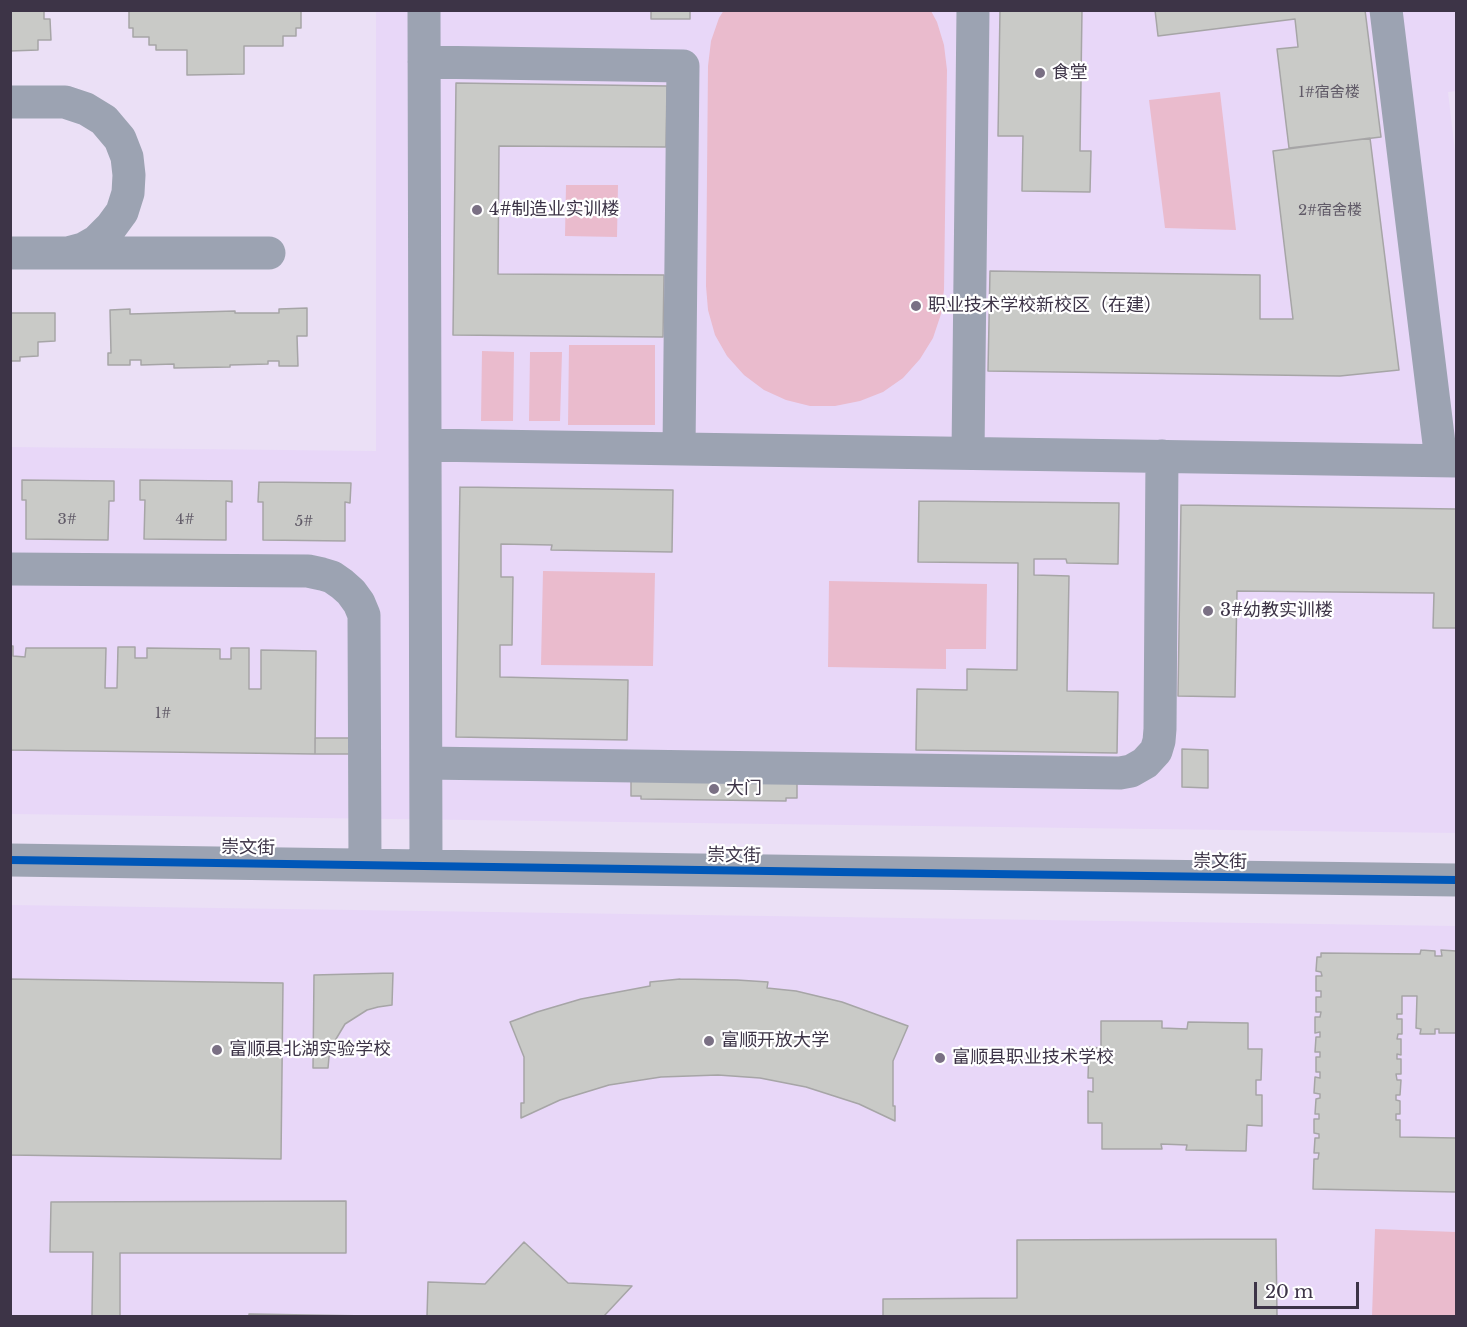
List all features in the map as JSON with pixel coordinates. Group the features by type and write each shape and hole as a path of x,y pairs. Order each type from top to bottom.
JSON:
{"street":[{"path":"424,10 426,866"},
{"path":"968,453 973,10"},
{"path":"425,445 1449,460 1386,10"},
{"path":"424,62 683,66 679,449"},
{"path":"10,102 65,102 86,109 104,120 120,139 127,157 128,193 122,212 97,241 83,249 68,253"},
{"path":"10,253 269,253"},
{"path":"426,763 1120,773 1131,771 1145,764 1156,751 1159,741 1162,456"},
{"path":"10,569 308,572 322,573 342,584 359,603 364,615 365,865"},
{"name":"崇文街","path":"10,860 1456,880"}],"shaded area":[{"path":"724,10 931,11 937,22 944,45 947,70 944,290 941,314 933,338 920,359 903,378 883,392 860,401 835,406 810,406 786,400 764,390 744,375 727,356 715,335 708,310 706,286 708,66 711,41"},
{"name":"职业技术学校新校区（在建）","path":"376,11 1456,11 1456,91 1448,92 1456,160 1456,833 11,814 11,447 376,451"},
{"path":"1220,92 1236,230 1165,228 1149,100"},
{"path":"566,185 618,185 617,237 565,236"},
{"path":"569,345 655,345 655,425 568,425"},
{"path":"482,351 514,352 513,421 481,421"},
{"path":"530,352 562,352 560,421 529,421"},
{"path":"543,571 655,573 653,666 541,665"},
{"path":"829,581 987,584 986,649 946,649 946,669 828,667"},
{"name":"富顺县职业技术学校","path":"10,905 1456,926 1456,1316 11,1316"},
{"path":"1375,1229 1456,1232 1456,1316 1372,1316"}],"building":[{"path":"10,10 44,10 44,19 50,19 51,40 38,40 38,50 10,51"},
{"path":"129,10 301,10 301,28 296,28 296,36 283,36 283,46 244,46 244,74 187,75 187,50 156,50 156,45 149,45 149,37 133,37 133,28 129,28"},
{"path":"651,10 690,10 690,19 651,19"},
{"name":"食堂","path":"1000,10 1082,10 1080,151 1091,151 1090,192 1022,191 1023,136 998,136"},
{"path":"1155,10 1365,10 1381,137 1289,148 1277,49 1298,47 1295,19 1158,36"},
{"name":"4#制造业实训楼","path":"456,83 667,86 666,147 499,146 498,274 664,275 663,337 453,335"},
{"path":"1370,138 1399,370 1340,376 988,371 990,271 1260,275 1260,319 1293,319 1273,151"},
{"path":"307,308 307,336 297,336 298,366 279,366 279,361 268,361 268,364 230,365 230,367 174,368 174,364 141,365 141,360 130,360 130,365 108,365 108,353 111,353 110,310 130,309 130,314 235,311 235,313 279,313 279,309"},
{"path":"10,313 55,313 55,341 38,342 38,356 20,357 20,361 10,361"},
{"path":"22,480 114,481 114,501 109,501 108,540 26,539 26,500 22,500"},
{"path":"140,480 232,481 232,502 226,501 226,540 144,539 145,500 140,500"},
{"path":"259,482 351,483 350,503 345,502 345,541 263,540 263,502 258,502"},
{"path":"460,487 673,490 672,552 551,550 552,545 501,544 501,577 513,577 512,645 500,645 500,677 628,680 627,740 456,737"},
{"path":"919,501 1119,503 1118,564 1067,563 1066,559 1034,559 1034,575 1069,576 1067,691 1118,692 1117,753 916,750 917,689 967,690 967,669 1017,670 1018,563 918,562"},
{"name":"3#幼教实训楼","path":"1181,505 1456,509 1456,628 1433,628 1434,593 1237,591 1235,697 1178,696"},
{"path":"10,646 13,646 13,656 25,657 26,648 106,648 105,688 117,688 118,647 135,647 135,658 147,658 147,648 220,649 220,659 231,659 231,648 249,648 249,689 261,689 261,650 316,651 315,754 10,750"},
{"path":"315,738 376,738 377,754 315,754"},
{"path":"1182,749 1208,750 1208,788 1182,787"},
{"name":"大门","path":"631,779 797,782 797,798 786,798 786,801 641,799 641,796 631,796"},
{"path":"1421,950 1435,951 1435,956 1442,956 1441,950 1456,951 1456,1033 1439,1033 1439,1029 1435,1029 1435,1034 1420,1034 1421,1029 1416,1028 1417,996 1402,996 1402,1014 1397,1014 1397,1019 1402,1019 1402,1034 1398,1034 1397,1039 1401,1039 1401,1055 1397,1054 1397,1059 1401,1059 1401,1074 1396,1074 1397,1080 1401,1080 1400,1095 1396,1095 1396,1100 1400,1101 1400,1114 1396,1114 1396,1120 1400,1120 1400,1137 1456,1138 1456,1192 1313,1189 1314,1159 1318,1159 1319,1153 1314,1153 1315,1138 1319,1138 1319,1134 1314,1133 1314,1119 1319,1119 1319,1114 1315,1114 1316,1099 1320,1098 1320,1094 1314,1093 1315,1077 1320,1078 1320,1072 1316,1072 1316,1057 1320,1057 1320,1052 1315,1052 1316,1037 1320,1037 1320,1032 1315,1033 1315,1017 1320,1017 1321,1012 1316,1012 1316,997 1321,997 1321,991 1316,991 1316,976 1322,976 1321,972 1316,971 1317,957 1321,957 1321,953 1420,954"},
{"path":"393,973 392,1005 367,1010 345,1024 333,1044 328,1068 313,1068 314,975"},
{"path":"10,979 283,983 281,1159 10,1155"},
{"name":"富顺开放大学","path":"680,979 768,982 767,988 796,991 842,1002 908,1026 893,1061 895,1121 859,1104 806,1087 760,1078 718,1075 661,1077 609,1085 560,1100 521,1118 521,1103 524,1103 524,1057 510,1022 581,999 650,986 650,982"},
{"path":"1101,1021 1162,1021 1162,1028 1187,1029 1188,1022 1248,1023 1248,1049 1262,1049 1261,1080 1256,1080 1256,1095 1262,1095 1262,1126 1247,1125 1246,1151 1186,1150 1187,1145 1161,1144 1162,1149 1102,1149 1102,1123 1088,1123 1088,1091 1093,1092 1093,1078 1088,1078 1089,1047 1101,1048"},
{"path":"346,1201 346,1253 120,1253 120,1316 92,1316 93,1252 50,1252 51,1202"},
{"path":"1276,1239 1277,1316 883,1316 883,1299 1017,1298 1017,1240"},
{"path":"524,1242 568,1283 632,1286 604,1316 427,1316 428,1282 485,1284"},
{"path":"249,1314 370,1316 249,1316"}],"cycle path":[{"path":"10,860 1456,880"}],"place":[{"name":"食堂","path":"1040,73"},
{"name":"4#制造业实训楼","path":"477,210"},
{"name":"职业技术学校新校区（在建）","path":"916,306"},
{"name":"3#幼教实训楼","path":"1208,611"},
{"name":"大门","path":"714,789"},
{"name":"富顺开放大学","path":"709,1041"},
{"name":"富顺县北湖实验学校","path":"217,1050"},
{"name":"富顺县职业技术学校","path":"940,1058"}]}
